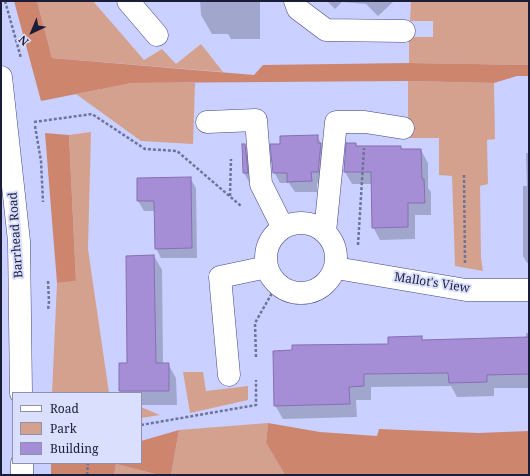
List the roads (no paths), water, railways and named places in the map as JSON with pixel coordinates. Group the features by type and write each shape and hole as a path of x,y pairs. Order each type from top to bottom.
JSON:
{"street":[{"path":"128,1 157,34"},
{"path":"295,1 298,9 326,30 404,31"},
{"name":"Barrhead Road","path":"1,77 19,241 21,392"},
{"path":"208,122 256,120 261,184 283,228"},
{"path":"325,232 336,122 365,122 403,128"},
{"path":"305,223 316,226 325,232 332,241 336,252 346,269 315,290 303,293 291,291 280,286 272,274 266,255 269,244 275,235 283,228 294,224 305,223"},
{"name":"Mallot's View","path":"346,269 466,290 529,290"},
{"path":"229,375 220,277 272,274"},
{"path":"22,464 22,475"}]}
